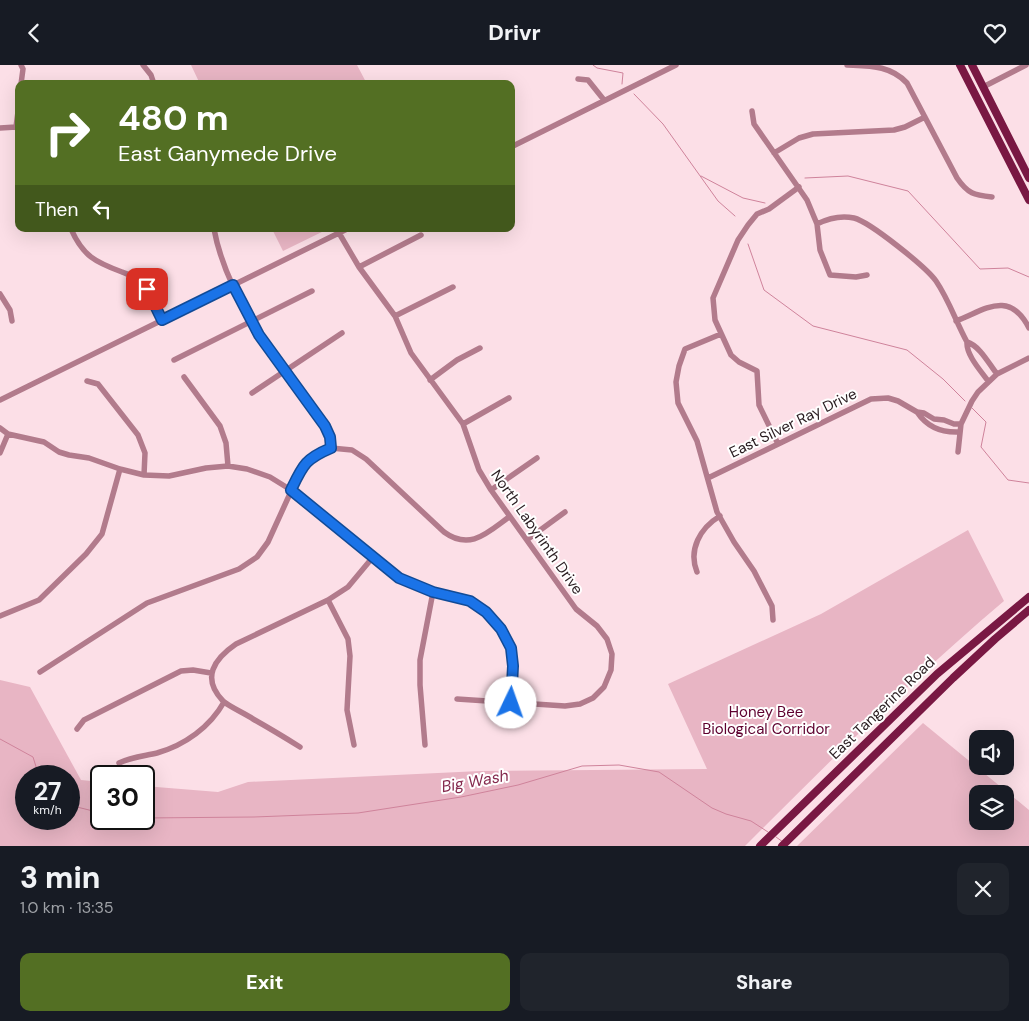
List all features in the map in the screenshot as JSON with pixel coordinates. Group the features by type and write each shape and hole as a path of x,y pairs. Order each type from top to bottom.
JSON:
{"main road":[{"path":"960,65 1029,201"},
{"path":"972,65 1029,178"},
{"name":"East Tangerine Road","path":"760,846 950,662 1029,597"},
{"name":"East Tangerine Road","path":"782,846 977,655 1029,610"}],"street":[{"path":"21,65 23,69 22,80"},
{"path":"143,65 153,80"},
{"path":"515,145 676,65"},
{"path":"846,65 879,66 893,72 907,83 964,188 974,195 992,197"},
{"path":"983,87 1026,65"},
{"path":"578,79 588,80 604,100"},
{"path":"752,111 754,124 807,200 817,224 820,251 830,275 856,277 867,275"},
{"path":"774,153 799,138 813,134 894,130 925,117"},
{"path":"0,128 15,129"},
{"path":"778,444 759,405 757,371 731,355 714,313 713,298 738,240 757,215 769,209 798,187"},
{"path":"817,224 838,217 856,219 899,248 928,273 942,292 967,342 973,361 988,381"},
{"path":"72,232 87,255 105,265 137,278 143,283 162,320"},
{"path":"215,232 217,245 233,285 259,335 325,426 330,437 331,448"},
{"path":"0,400 339,233"},
{"name":"North Labyrinth Drive","path":"339,233 359,267 395,316 411,353 463,424 478,470 509,517 528,539 576,609 597,626 607,639 612,654 611,670 604,687 593,698 580,704 565,706 457,699"},
{"path":"359,267 421,235"},
{"path":"395,316 453,287"},
{"path":"174,360 312,291"},
{"path":"0,294 10,310 12,321"},
{"path":"956,321 989,306 1000,305 1010,307 1019,313 1029,328"},
{"path":"252,393 342,333"},
{"path":"721,334 685,349 676,382 678,403 697,441 714,503 734,542 754,571 772,607 773,620"},
{"path":"967,342 972,344 984,356 996,374"},
{"path":"430,380 457,360 480,348"},
{"path":"958,452 961,423 972,401 996,374 1029,358"},
{"path":"184,377 220,426 226,443 228,466"},
{"path":"87,381 98,384 138,435 145,453 144,475"},
{"name":"East Silver Ray Drive","path":"708,478 871,399 888,397 934,419 954,424 961,423"},
{"path":"463,424 509,398"},
{"name":"East Silver Ray Drive","path":"917,412 920,417 935,429 960,432"},
{"path":"0,429 8,434 44,442 64,454 89,458 144,475 170,476 206,467 228,466 247,469 270,477 291,490 399,578 433,592 470,601 486,612 501,629 511,648 513,666 511,703"},
{"path":"0,453 8,434"},
{"path":"40,672 147,603 239,569 257,557 268,542 303,465 315,455 331,448 352,450 366,459 452,538 462,540 474,539 486,534 509,517"},
{"path":"491,490 536,458"},
{"path":"0,616 39,600 86,554 102,534 120,469"},
{"path":"528,539 565,512"},
{"path":"697,572 693,559 698,538 711,521 720,516"},
{"path":"300,747 224,702 214,688 211,673 216,661 223,653 236,644 328,600 348,587 373,557"},
{"path":"425,745 420,660 433,592"},
{"path":"328,600 348,639 350,656 347,710 354,745"},
{"path":"78,729 84,720 181,671 193,670 211,673"},
{"path":"119,763 127,759 157,753 191,737 217,714 224,702"}],"green space":[{"path":"191,65 357,65 365,80 198,80"},
{"path":"274,232 322,232 283,251"},
{"name":"Honey Bee Biological Corridor","path":"968,530 1004,601 904,690 745,846 0,846 0,680 30,687 73,765 15,765 15,830 80,830 80,778 90,781 90,830 155,830 155,787 218,792 248,782 480,771 707,769 668,684 821,614"},
{"path":"923,723 969,761 969,775 986,775 999,785 969,785 969,830 1014,830 1014,798 1029,810 1029,846 797,846"}],"waterway":[{"path":"593,65 597,68 623,73 622,84"},
{"path":"634,94 663,124 718,201 735,216"},
{"path":"701,176 743,198 765,203"},
{"path":"805,178 848,176 908,191 980,269 1008,268 1029,277"},
{"path":"748,244 764,290 813,326 907,350 943,379 965,401"},
{"path":"972,408 986,422 981,447 1008,480 1029,483"},
{"name":"Big Wash","path":"0,739 33,757 36,765"},
{"name":"Big Wash","path":"155,818 358,813 461,797 518,785 582,766 619,765 659,772 712,808 751,821 768,832"},
{"name":"Big Wash","path":"80,808 90,810"},
{"name":"Big Wash","path":"776,837 783,842"}],"route":[{"path":"147,289 162,320 233,285 259,335 325,426 330,437 331,448 315,455 303,465 291,490 399,578 433,592 470,601 486,612 501,629 511,648 513,666 511,703"}]}
